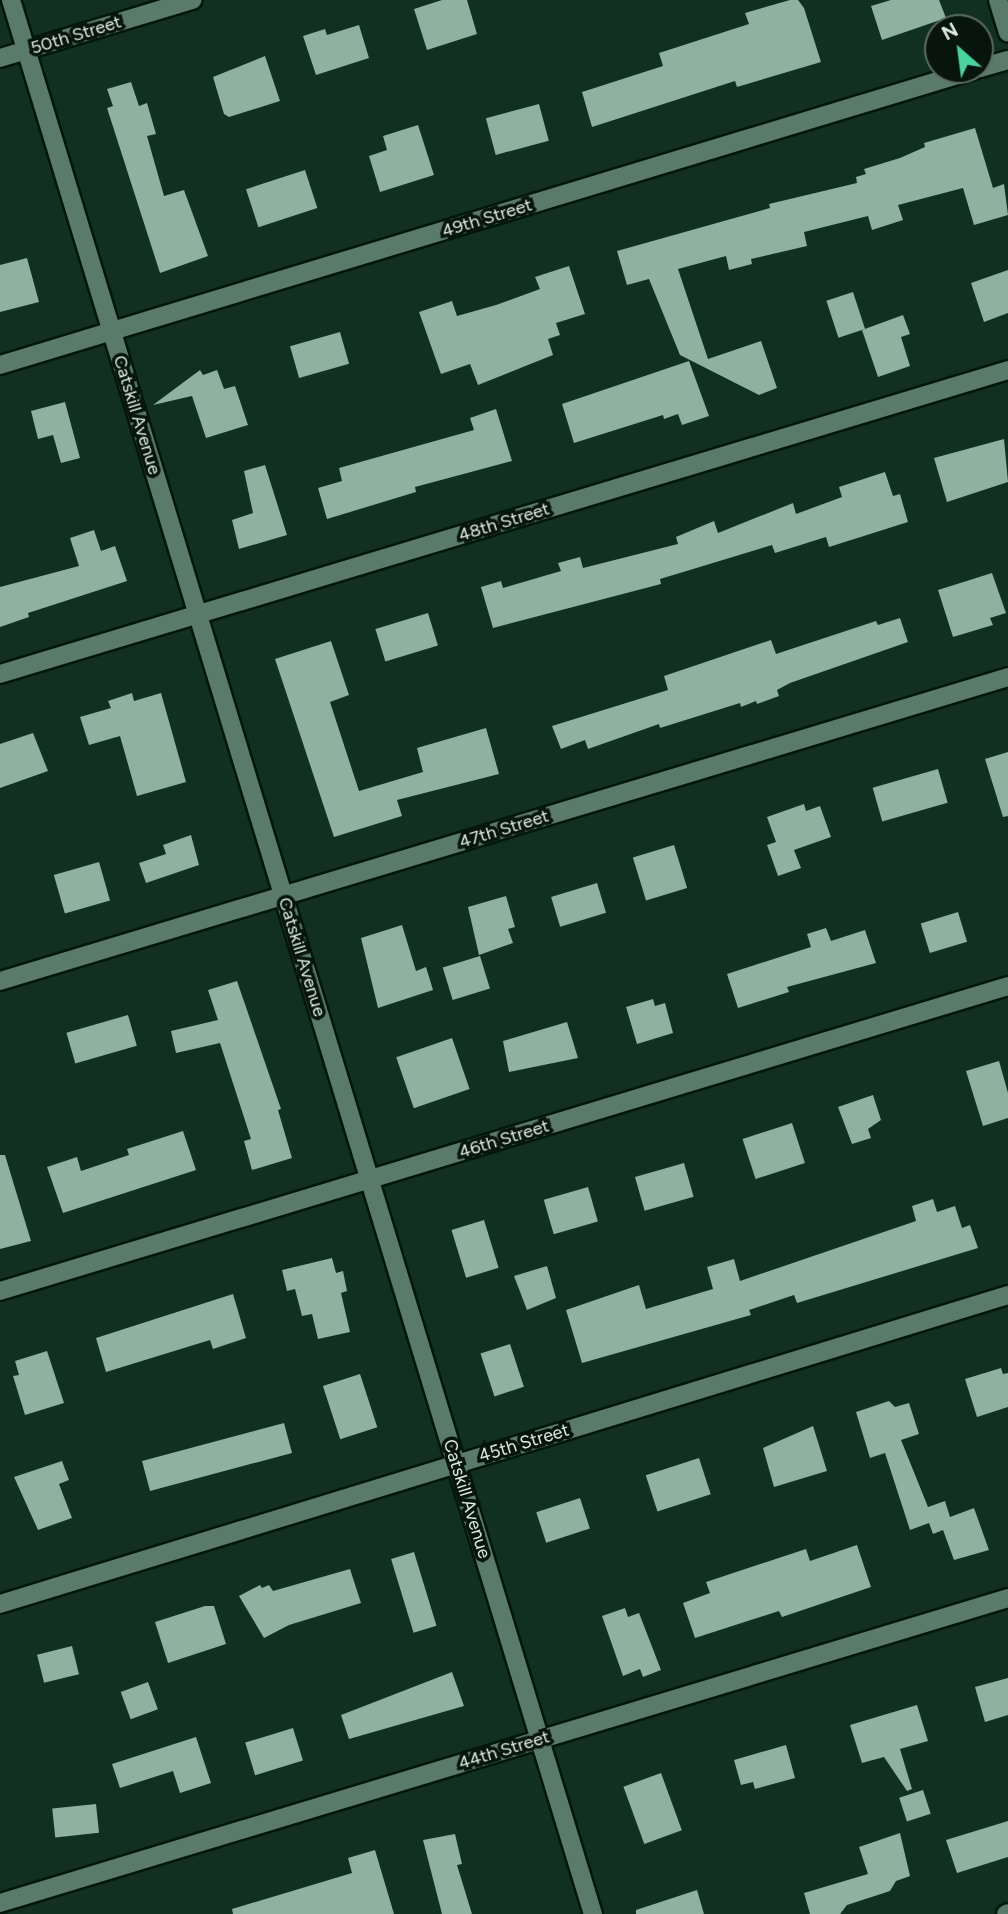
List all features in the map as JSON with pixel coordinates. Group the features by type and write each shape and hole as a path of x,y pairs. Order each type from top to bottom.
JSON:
{"street":[{"name":"Catskill Avenue","path":"10,0 593,1914"},
{"name":"50th Street","path":"0,58 192,0"},
{"path":"998,0 1008,32"},
{"name":"49th Street","path":"0,365 928,84"},
{"name":"48th Street","path":"0,674 1008,370"},
{"name":"47th Street","path":"0,981 1008,677"},
{"name":"46th Street","path":"0,1291 1008,986"},
{"name":"45th Street","path":"0,1604 1008,1296"},
{"name":"44th Street","path":"0,1903 1008,1598"}],"building":[{"path":"442,0 467,0 477,34 427,50 414,9"},
{"path":"798,0 804,8 821,62 737,87 735,81 592,127 582,92 663,66 659,53 749,24 745,13"},
{"path":"891,0 939,0 944,14 924,14 924,26 882,40 871,6"},
{"path":"359,25 369,58 316,75 303,36 325,29 327,35"},
{"path":"265,56 280,101 229,117 224,114 213,77"},
{"path":"131,82 139,106 147,103 156,134 147,136 164,196 184,190 208,256 160,273 107,108 113,106 107,89"},
{"path":"539,104 549,141 496,155 486,118"},
{"path":"418,125 434,175 380,192 369,156 387,150 383,136"},
{"path":"975,128 993,188 1004,184 1008,215 974,225 963,188 898,205 903,220 872,230 868,216 804,232 807,246 751,259 752,264 729,270 726,256 678,269 708,359 761,341 777,388 759,395 680,355 649,279 627,285 617,251 770,208 769,204 857,183 856,177 866,174 864,169 900,158 925,147 924,143"},
{"path":"305,170 317,208 258,227 246,189"},
{"path":"27,258 39,302 0,312 0,265"},
{"path":"569,266 585,314 556,323 560,335 548,339 553,355 478,385 470,364 441,374 419,312 452,301 457,316 496,305 540,289 535,277"},
{"path":"1008,270 1008,313 984,322 971,283"},
{"path":"853,292 865,329 838,338 826,301"},
{"path":"903,315 910,334 901,337 910,366 878,377 862,330"},
{"path":"340,332 349,364 299,378 290,346"},
{"path":"689,361 709,416 682,425 678,414 664,419 663,415 574,443 562,404"},
{"path":"200,370 203,375 217,370 224,389 235,386 248,425 206,438 192,396 153,405"},
{"path":"65,402 80,458 61,463 53,435 38,439 31,411"},
{"path":"496,409 512,461 415,487 416,492 327,519 318,488 342,481 339,468 474,430 470,418"},
{"path":"1004,439 1008,482 947,502 934,458"},
{"path":"265,465 287,535 239,549 232,520 253,513 244,471"},
{"path":"885,472 893,496 900,494 908,522 829,547 826,537 775,553 772,545 660,579 661,584 493,628 481,587 501,581 503,588 561,571 558,563 580,557 583,568 678,544 676,537 714,521 718,533 793,503 796,514 842,497 839,487"},
{"path":"94,530 101,551 115,546 127,581 28,613 29,617 0,627 0,587 79,566 70,538"},
{"path":"992,573 1006,613 990,618 993,625 953,637 938,590"},
{"path":"428,613 438,646 385,662 375,629"},
{"path":"900,618 908,642 790,683 777,690 779,696 757,704 756,701 741,707 740,703 660,728 659,724 588,749 585,740 561,749 552,726 668,690 664,676 771,640 776,654 876,621 878,625"},
{"path":"331,641 349,695 330,702 359,791 423,772 417,748 486,728 499,774 397,800 402,816 334,837 275,659"},
{"path":"132,693 134,701 161,693 186,782 137,796 120,736 89,745 80,717 111,708 108,701"},
{"path":"33,733 48,771 0,788 0,744"},
{"path":"1008,752 1008,816 1003,817 985,759"},
{"path":"938,769 948,803 882,821 873,788"},
{"path":"804,804 806,811 820,806 831,837 794,850 801,868 778,876 767,845 776,842 767,817"},
{"path":"191,835 199,865 146,883 139,863 166,854 163,845"},
{"path":"674,845 687,888 646,901 633,858"},
{"path":"99,862 110,900 65,913 54,875"},
{"path":"597,883 606,913 560,927 551,897"},
{"path":"506,896 515,927 508,929 513,943 479,955 468,907"},
{"path":"958,912 967,942 930,953 921,923"},
{"path":"402,925 416,971 426,967 433,990 378,1008 361,938"},
{"path":"826,928 831,941 865,930 876,963 787,987 789,992 738,1008 727,974 811,947 807,934"},
{"path":"480,956 490,989 453,1000 443,967"},
{"path":"237,981 281,1109 278,1110 292,1158 252,1170 244,1141 251,1139 220,1043 176,1053 171,1031 218,1020 208,990"},
{"path":"653,999 655,1006 665,1003 673,1033 637,1044 626,1007"},
{"path":"128,1015 137,1046 75,1063 66,1033"},
{"path":"567,1022 578,1058 509,1072 503,1041"},
{"path":"452,1038 470,1089 414,1108 396,1057"},
{"path":"999,1061 1008,1093 1008,1118 983,1126 966,1071"},
{"path":"873,1095 881,1120 868,1129 871,1138 852,1144 838,1107"},
{"path":"792,1123 805,1163 756,1179 743,1139"},
{"path":"183,1131 196,1170 63,1213 47,1167 77,1157 81,1171 129,1155 127,1149"},
{"path":"0,1155 5,1155 31,1241 0,1249"},
{"path":"684,1163 694,1197 645,1211 635,1177"},
{"path":"588,1187 598,1222 554,1234 544,1200"},
{"path":"933,1199 937,1212 955,1206 962,1228 970,1225 978,1248 797,1303 794,1295 749,1310 751,1315 582,1363 566,1310 639,1285 646,1309 713,1289 707,1267 734,1259 740,1281 916,1221 912,1206"},
{"path":"484,1220 499,1268 466,1278 451,1230"},
{"path":"332,1258 336,1273 343,1271 347,1291 341,1293 350,1332 318,1339 312,1314 302,1316 295,1289 287,1291 282,1270"},
{"path":"547,1266 556,1298 527,1310 514,1276"},
{"path":"233,1294 246,1338 213,1349 210,1340 106,1372 96,1338"},
{"path":"510,1344 524,1387 494,1396 481,1354"},
{"path":"47,1351 64,1403 25,1415 13,1376 19,1375 15,1361"},
{"path":"1001,1368 1003,1374 1008,1373 1008,1407 977,1417 965,1379"},
{"path":"360,1374 377,1427 340,1439 323,1386"},
{"path":"889,1401 895,1407 909,1403 919,1434 901,1440 928,1507 945,1501 950,1517 974,1508 989,1550 954,1560 943,1530 933,1534 929,1523 910,1530 885,1453 870,1458 856,1412"},
{"path":"284,1423 292,1453 150,1491 142,1461"},
{"path":"813,1426 827,1471 774,1487 763,1448"},
{"path":"699,1458 711,1494 657,1511 646,1475"},
{"path":"62,1461 69,1480 59,1484 72,1518 38,1530 14,1477"},
{"path":"580,1498 590,1528 546,1543 536,1512"},
{"path":"857,1545 871,1587 782,1617 779,1611 695,1638 683,1603 710,1593 706,1582 806,1549 810,1561"},
{"path":"414,1552 437,1626 414,1633 391,1559"},
{"path":"350,1569 361,1603 289,1625 264,1638 239,1596 260,1585 262,1588 269,1585 273,1591"},
{"path":"205,1606 214,1606 226,1644 168,1663 155,1622"},
{"path":"625,1608 628,1617 639,1613 661,1670 643,1677 640,1669 623,1676 602,1616"},
{"path":"72,1646 79,1674 44,1683 37,1655"},
{"path":"452,1672 464,1706 349,1739 341,1715"},
{"path":"1008,1678 1008,1715 985,1722 975,1687"},
{"path":"148,1682 158,1709 131,1719 121,1692"},
{"path":"917,1705 928,1741 900,1749 912,1789 907,1791 884,1757 862,1763 850,1725"},
{"path":"293,1728 303,1761 255,1775 245,1743"},
{"path":"196,1737 211,1783 180,1793 173,1771 120,1788 112,1764"},
{"path":"786,1745 795,1778 755,1789 753,1782 741,1785 734,1760"},
{"path":"661,1773 682,1830 644,1844 623,1787"},
{"path":"923,1790 931,1814 907,1822 899,1798"},
{"path":"96,1804 99,1833 55,1837 52,1809"},
{"path":"1008,1821 1008,1857 957,1873 946,1840"},
{"path":"900,1833 910,1876 896,1881 890,1891 847,1905 840,1914 810,1914 804,1893 868,1874 859,1847"},
{"path":"455,1834 462,1864 457,1865 472,1914 442,1914 423,1840"},
{"path":"375,1850 394,1914 233,1914 232,1909 352,1873 348,1858"},
{"path":"697,1890 704,1914 636,1914 636,1910"}]}
